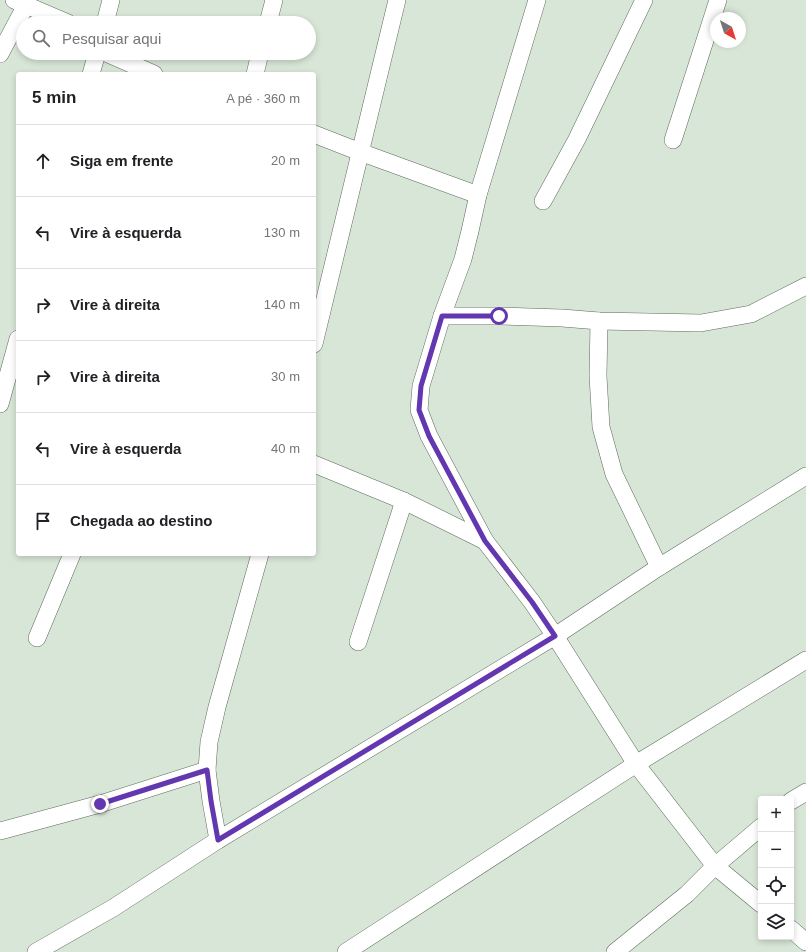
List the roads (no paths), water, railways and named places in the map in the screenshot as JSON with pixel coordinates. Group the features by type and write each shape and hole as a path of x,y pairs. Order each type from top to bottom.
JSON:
{"street":[{"path":"107,16 111,0"},
{"path":"270,16 274,0"},
{"path":"316,336 397,0"},
{"path":"537,0 478,195 463,259 442,316 421,386 419,410 429,436 485,541 532,602 636,764 715,866 758,902"},
{"path":"544,201 577,139 644,0"},
{"path":"672,140 718,0"},
{"path":"0,54 20,3 51,16"},
{"path":"91,72 94,60"},
{"path":"122,60 149,72"},
{"path":"255,72 258,60"},
{"path":"316,135 478,195"},
{"path":"442,316 499,316 599,321 701,323 751,314 806,286"},
{"path":"599,321 598,376 601,427 614,474 659,567"},
{"path":"0,404 5,365 16,343"},
{"path":"316,465 404,501 485,541"},
{"path":"36,952 113,908 218,840 555,636 659,567 806,476"},
{"path":"358,642 404,501"},
{"path":"37,638 71,556"},
{"path":"218,840 207,770 209,742 217,707 259,556"},
{"path":"346,952 636,764 806,660"},
{"path":"0,831 100,804 207,770"},
{"path":"794,799 806,792"},
{"path":"615,952 688,894 715,866 758,830"},
{"path":"794,932 806,942"}]}
